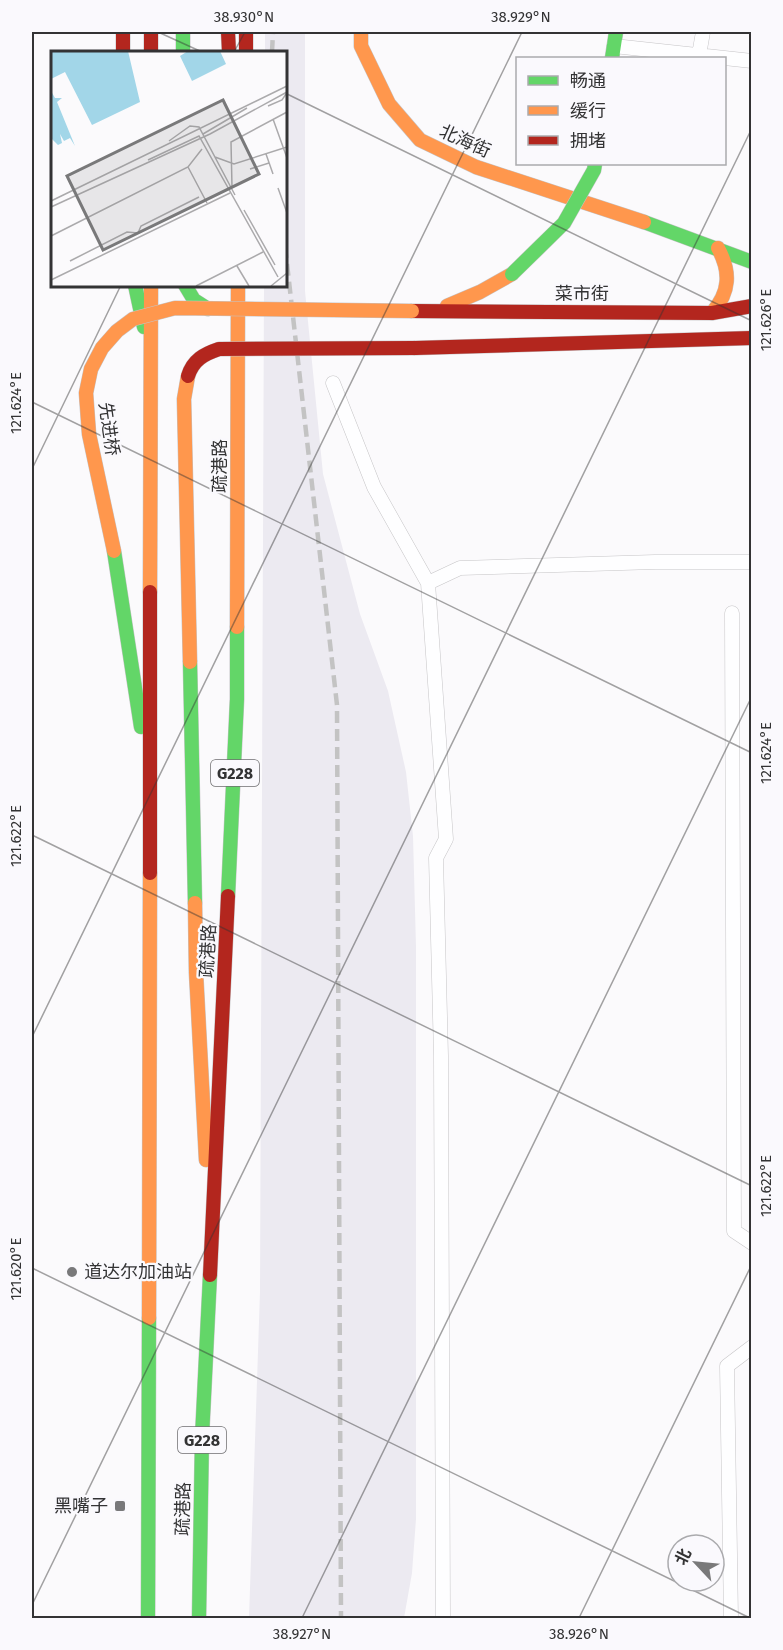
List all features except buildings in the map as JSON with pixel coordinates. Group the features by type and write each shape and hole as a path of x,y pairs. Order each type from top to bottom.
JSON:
{"main road":[{"path":"123,32 123,51"},
{"path":"151,32 151,51"},
{"path":"183,32 183,51"},
{"path":"228,32 229,51"},
{"path":"246,32 246,51"},
{"name":"北海街","path":"361,32 361,46 389,104 420,140 476,167 618,212 752,262"},
{"path":"613,52 616,32"},
{"path":"429,311 461,302 512,274 564,223 595,165"},
{"path":"712,313 723,302 729,275 727,262 718,248"},
{"path":"135,286 151,357"},
{"name":"疏港路","path":"148,1618 151,286"},
{"path":"185,286 187,293 196,303 208,309"},
{"name":"疏港路","path":"199,1618 202,1437 237,710 238,286"},
{"name":"菜市街","path":"412,311 712,313 752,306"},
{"name":"先进桥","path":"150,796 128,631 86,412 86,393 91,369 102,348 117,331 133,319 174,308 412,311"},
{"path":"210,1261 196,972 184,399 189,369 196,359 219,349 415,348 752,338"}],"street":[{"path":"699,55 702,32"},
{"path":"613,52 717,57"},
{"path":"726,58 752,61"},
{"path":"333,383 374,487 428,583 446,839 436,858 441,1056 443,1618"},
{"path":"428,583 460,568 655,562 752,562"},
{"path":"732,613 734,1230 752,1243"},
{"path":"731,1618 727,1366 752,1347"}],"shaded area":[{"path":"265,32 305,32 305,291 323,474 360,614 388,691 406,772 413,836 416,947 416,1519 412,1573 404,1618 249,1618 260,1292 264,286 286,286 286,51 265,51"}],"railway":[{"path":"272,51 273,32"},
{"path":"286,255 337,705 341,1618"}],"traffic: fast":[{"path":"183,32 183,51"},
{"path":"612,57 616,32"},
{"path":"512,274 564,223 595,165"},
{"path":"644,222 752,262"},
{"path":"135,286 144,327"},
{"path":"186,286 194,300 208,309"},
{"path":"114,551 141,727"},
{"path":"228,896 237,699 237,627"},
{"path":"190,662 195,903"},
{"path":"199,1618 202,1437 210,1275"},
{"path":"148,1618 149,1318"}],"traffic: slow":[{"path":"361,32 361,46 389,104 420,140 476,167 644,222"},
{"path":"712,313 722,297 727,282 725,265 718,248"},
{"path":"447,306 480,292 512,274"},
{"path":"150,592 151,286"},
{"path":"237,627 238,286"},
{"path":"114,551 89,434 86,393 91,369 102,348 117,331 133,319 175,308 412,311"},
{"path":"188,376 184,399 190,662"},
{"path":"149,1318 150,873"},
{"path":"195,903 196,972 206,1160"}],"traffic: jam":[{"path":"123,32 123,51"},
{"path":"151,32 151,51"},
{"path":"228,32 229,51"},
{"path":"246,32 246,51"},
{"path":"412,311 712,313 752,306"},
{"path":"415,348 752,338"},
{"path":"188,376 200,358 219,349 415,348"},
{"path":"150,592 150,873"},
{"path":"210,1275 228,896"}],"place":[{"name":"道达尔加油站","path":"72,1272"},
{"name":"黑嘴子","path":"120,1506"}]}
